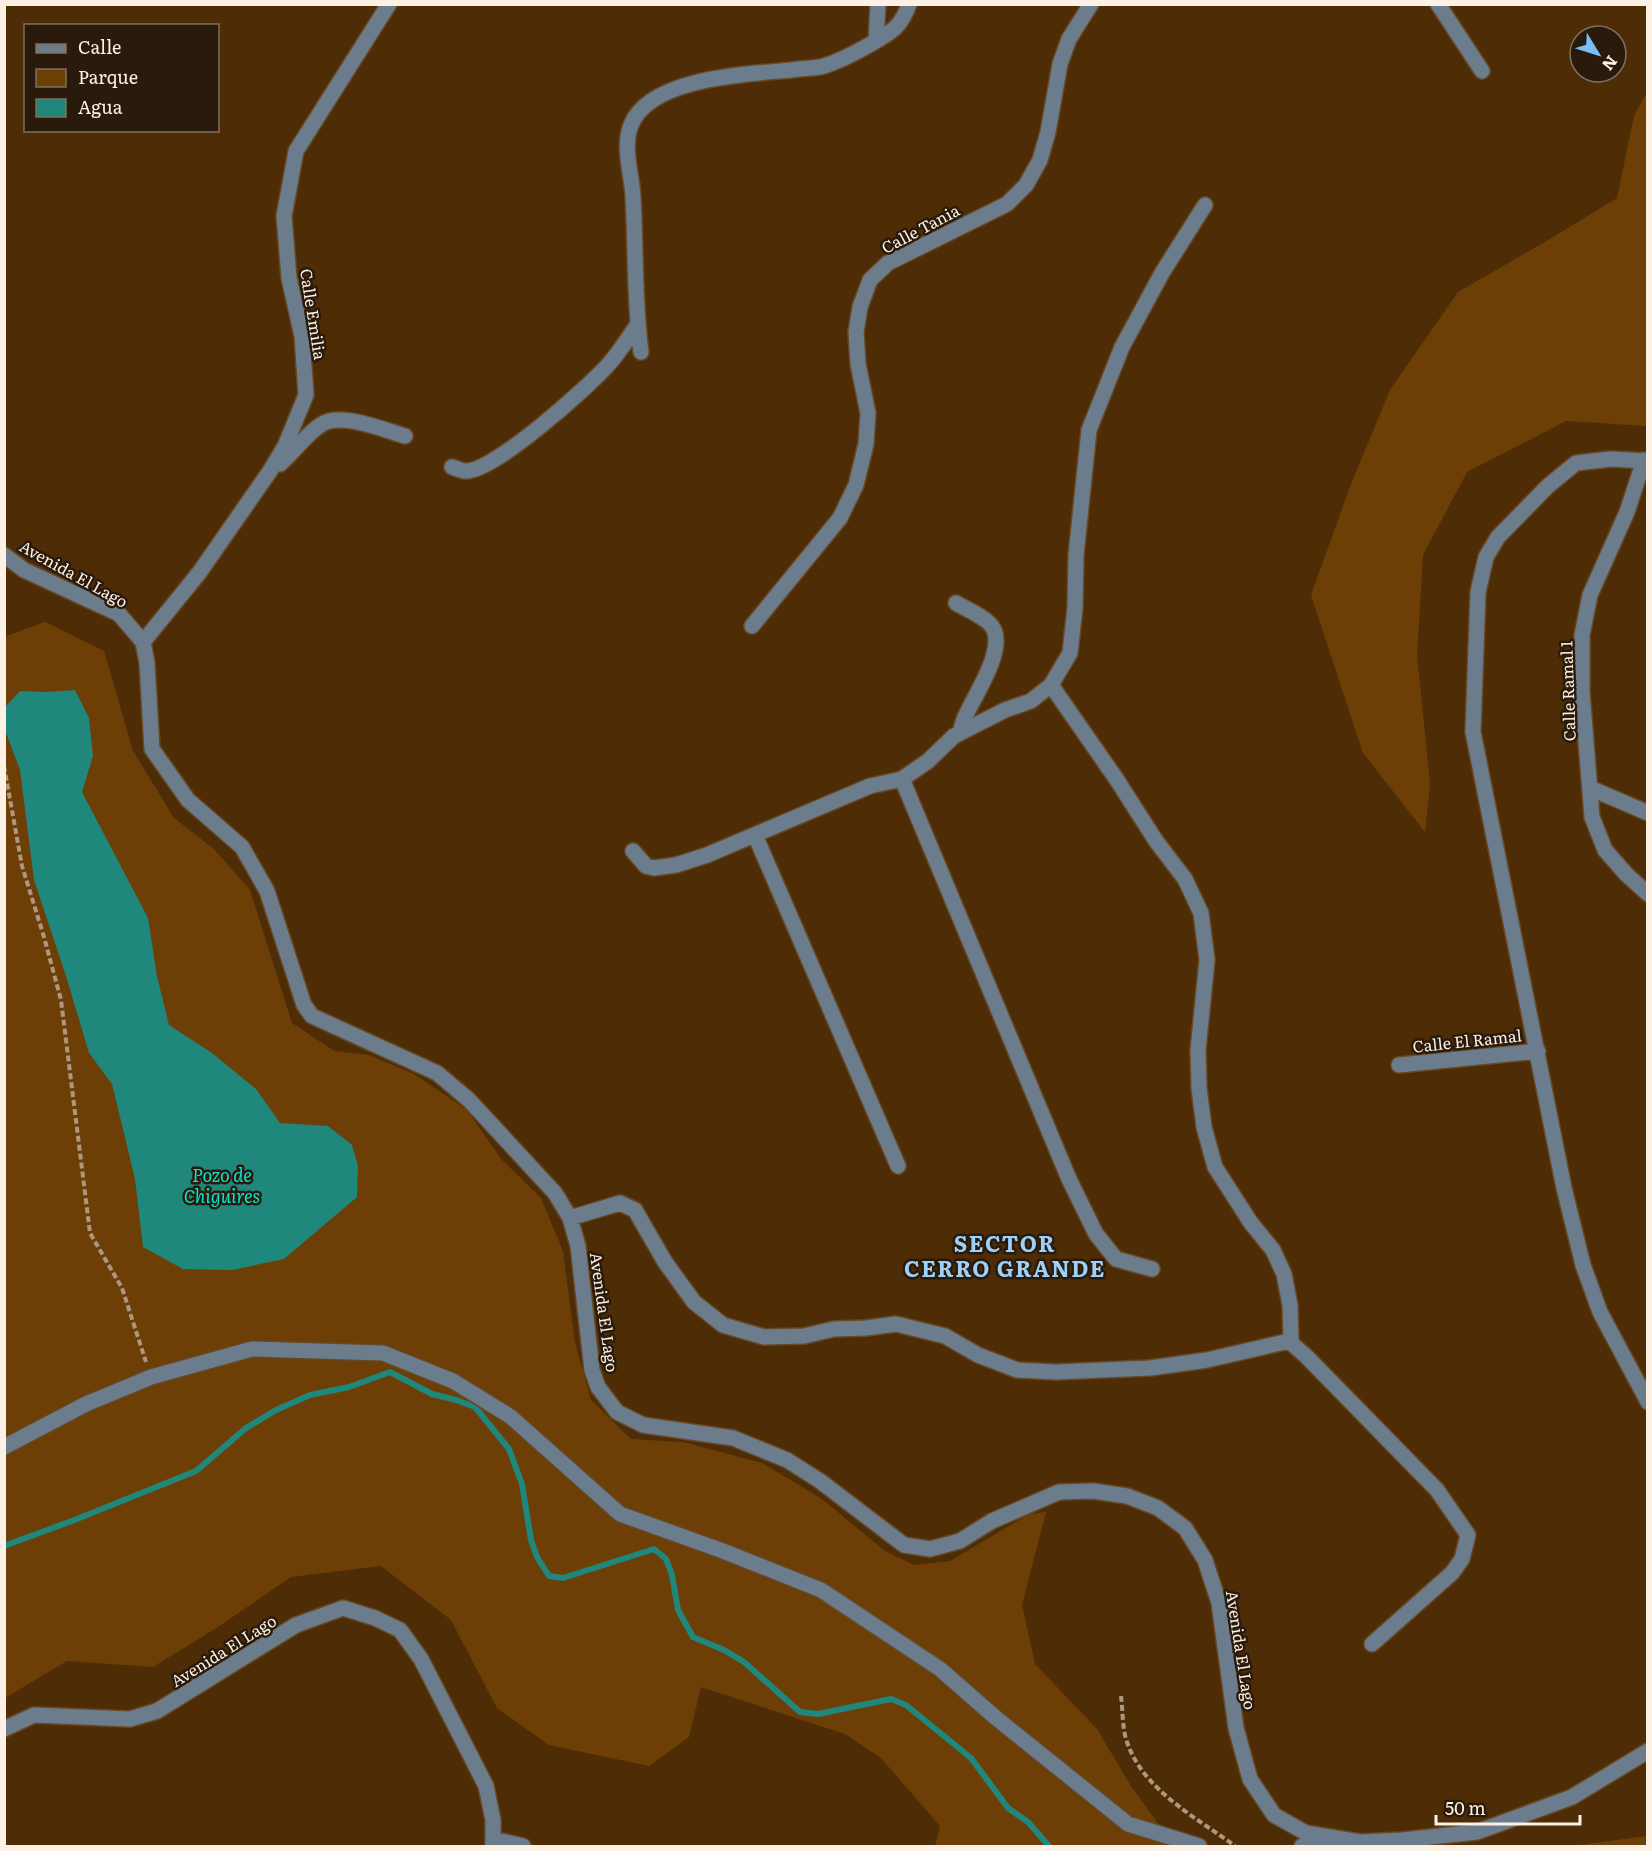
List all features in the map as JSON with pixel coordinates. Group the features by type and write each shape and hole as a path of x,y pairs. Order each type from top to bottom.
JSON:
{"street":[{"name":"Calle Emilia","path":"143,642 199,573 270,471 285,446 306,396 302,336 289,278 284,216 296,151 388,4"},
{"path":"876,41 878,4"},
{"path":"641,352 633,195 627,155 630,127 638,112 660,95 689,84 822,66 849,56 894,29 903,20 909,4"},
{"name":"Calle Tania","path":"752,626 840,518 856,485 866,444 868,413 858,364 856,332 860,307 870,280 888,263 1006,204 1026,185 1043,151 1060,64 1069,39 1091,4"},
{"path":"1438,4 1482,71"},
{"path":"633,851 646,866 654,868 676,865 707,855 870,786 902,779 928,761 960,733 1005,710 1032,701 1052,686 1070,653 1075,608 1076,555 1089,430 1122,347 1162,273 1205,205"},
{"path":"452,467 466,471 481,467 518,444 555,415 609,364 638,324"},
{"path":"270,471 282,464 322,424 335,420 351,421 405,436"},
{"path":"1646,460 1611,459 1576,463 1548,486 1498,537 1486,557 1478,592 1473,732 1564,1188 1583,1265 1600,1312 1647,1402"},
{"name":"Calle Ramal 1","path":"1646,460 1628,512 1590,596 1582,635 1582,692 1592,817 1605,850 1647,894"},
{"name":"Avenida El Lago","path":"4,555 24,570 119,614 143,642 147,663 152,749 188,800 242,847 267,891 304,1005 312,1016 436,1073 469,1101 555,1193 570,1218 578,1246 592,1370 598,1388 618,1412 642,1425 733,1438 788,1460 820,1481 904,1545 930,1549 960,1541 992,1521 1059,1492 1094,1491 1127,1496 1158,1508 1185,1528 1205,1560 1219,1603 1236,1728 1250,1779 1274,1815 1306,1833 1360,1844 1477,1832 1572,1797 1647,1751"},
{"path":"956,603 990,623 996,642 992,661 965,716 960,733"},
{"path":"1052,686 1118,780 1156,842 1185,879 1201,913 1207,960 1198,1050 1198,1088 1204,1127 1215,1167 1251,1222 1273,1250 1284,1274 1290,1305 1291,1340 1289,1341"},
{"path":"902,779 1069,1179 1096,1234 1116,1259 1152,1269"},
{"path":"1590,788 1647,813"},
{"path":"755,835 898,1166"},
{"name":"Calle El Ramal","path":"1399,1065 1538,1051"},
{"path":"570,1218 620,1203 635,1210 665,1262 694,1302 723,1325 764,1337 804,1336 834,1329 896,1324 945,1335 978,1355 1017,1371 1056,1372 1150,1368 1207,1360 1289,1341"},
{"path":"1289,1341 1437,1490 1468,1535 1462,1559 1452,1573 1372,1644"},
{"path":"4,1447 86,1404 151,1377 252,1348 383,1353 453,1381 511,1417 620,1514 723,1551 821,1590 940,1670 1128,1824 1199,1846"},
{"name":"Avenida El Lago","path":"4,1729 34,1715 130,1719 157,1712 296,1625 344,1608 375,1618 400,1630 421,1659 486,1786 493,1820 493,1843"},
{"path":"1302,1846 1333,1838"},
{"path":"493,1843 523,1846"}],"path":[{"path":"4,766 22,866 61,1000 90,1233 122,1288 151,1377"},
{"path":"1121,1696 1127,1741 1139,1768 1180,1806 1235,1846"}],"green space":[{"path":"1647,92 1647,426 1566,421 1467,472 1423,555 1417,656 1430,783 1425,832 1363,753 1311,595 1351,484 1390,390 1458,292 1617,198 1634,116"},
{"path":"45,622 104,651 133,751 174,818 214,849 250,890 292,1023 334,1051 369,1055 414,1074 467,1110 502,1160 541,1198 563,1251 575,1343 591,1400 631,1439 683,1442 762,1463 822,1499 885,1551 914,1565 950,1561 1029,1514 1046,1512 1022,1605 1035,1664 1097,1729 1131,1786 1169,1839 1180,1846 935,1846 940,1826 881,1758 845,1734 701,1687 689,1737 649,1766 549,1745 497,1708 451,1620 381,1566 291,1577 218,1627 153,1667 67,1661 5,1698 4,637"},
{"path":"1647,1836 1647,1846 1571,1846"}],"water":[{"name":"Pozo de Chiguires","path":"75,690 89,718 93,756 82,792 148,918 157,976 169,1025 212,1053 256,1089 280,1123 328,1126 352,1145 358,1166 357,1197 284,1259 232,1270 183,1269 143,1247 135,1179 112,1084 89,1053 34,880 20,770 5,730 5,707 20,691"}],"waterway":[{"path":"4,1546 196,1471 246,1428 276,1410 310,1395 349,1387 390,1372 432,1394 475,1407 509,1449 522,1484 531,1540 537,1557 549,1576 563,1578 654,1549 666,1559 672,1575 678,1610 693,1637 724,1650 744,1662 800,1712 818,1714 891,1699 906,1705 971,1758 1008,1808 1028,1822 1049,1846"}],"district":[{"name":"SECTOR CERRO GRANDE","path":"1005,1254"}]}
